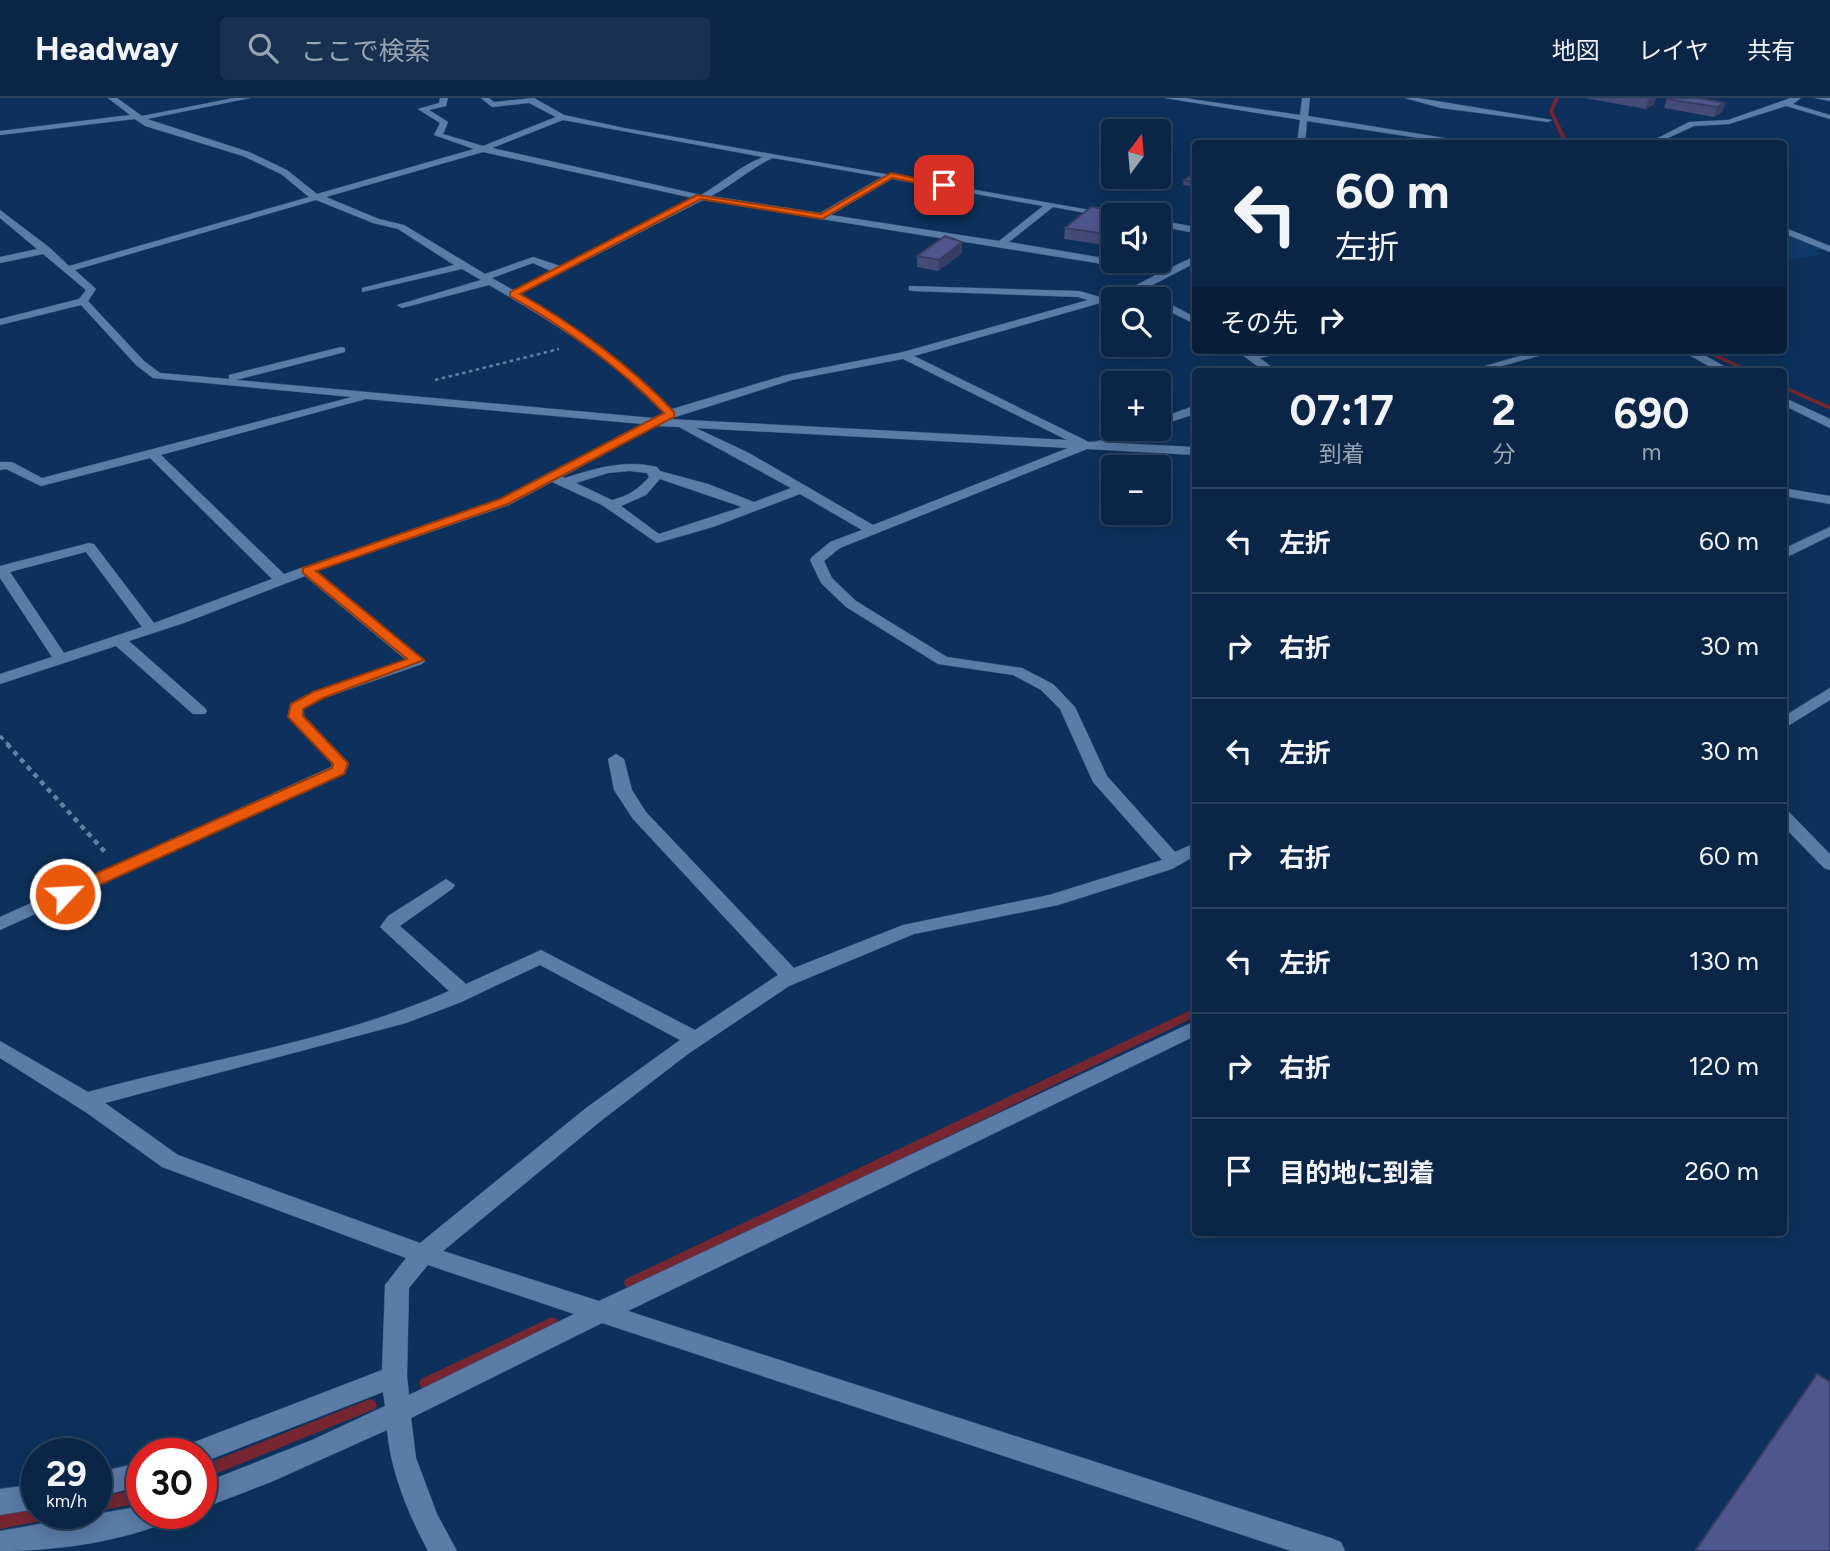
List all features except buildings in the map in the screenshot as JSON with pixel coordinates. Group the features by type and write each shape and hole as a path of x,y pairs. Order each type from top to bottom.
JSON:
{"street":[{"path":"112,98 148,124 246,154 284,172 314,196 376,221 401,227 541,310 645,387 674,419 745,456 872,530"},
{"path":"0,133 139,117 246,98"},
{"path":"444,98 443,104 422,109 444,122 438,135 483,149 699,197 1101,261"},
{"path":"485,98 492,105 530,99 562,117 673,140 1101,213"},
{"path":"1169,98 1452,140"},
{"path":"1302,140 1306,98"},
{"path":"1409,98 1441,106 1548,120"},
{"path":"1662,140 1692,124 1729,122 1797,98"},
{"path":"1819,98 1830,99"},
{"path":"1786,104 1830,117"},
{"path":"69,269 483,149 562,117"},
{"path":"513,294 728,184 753,164 773,155"},
{"path":"822,216 891,176"},
{"path":"1001,244 1051,204"},
{"path":"0,213 91,289 83,301 0,322"},
{"path":"1171,225 1192,229"},
{"path":"1787,231 1827,246"},
{"path":"0,260 47,250"},
{"path":"402,305 487,279 533,260 556,267 556,272"},
{"path":"1171,271 1192,261"},
{"path":"366,290 463,266"},
{"path":"1141,287 1168,273"},
{"path":"913,288 1079,294 1100,300"},
{"path":"83,301 139,363 157,376 656,422 674,419 790,377 904,355 1100,300"},
{"path":"1171,309 1192,319"},
{"path":"219,380 341,350"},
{"path":"1246,354 1267,368"},
{"path":"1491,366 1538,354"},
{"path":"1694,354 1721,368"},
{"path":"904,355 1091,445"},
{"path":"0,466 8,465 41,482 374,396"},
{"path":"1787,402 1830,424"},
{"path":"1171,418 1192,411"},
{"path":"674,419 1192,450"},
{"path":"0,679 151,629 307,570 504,502 558,480 656,422"},
{"path":"1104,441 835,545 817,560 826,580 851,604 943,661 1017,671 1047,687 1067,707 1099,778 1173,862"},
{"path":"152,453 282,580"},
{"path":"558,480 637,466 754,507"},
{"path":"610,504 634,498 648,489 655,477 654,473"},
{"path":"558,480 610,504 657,539 801,489"},
{"path":"1787,493 1830,500"},
{"path":"1787,553 1830,531"},
{"path":"61,659 2,570 89,547 151,629"},
{"path":"0,924 339,770 341,763 296,717 296,707 318,695 417,660 307,570"},
{"path":"119,640 199,711"},
{"path":"1787,721 1830,693"},
{"path":"616,759 623,790 639,815 791,977"},
{"path":"1787,820 1830,864"},
{"path":"443,1551 426,1520 403,1458 394,1376 397,1285 423,1254 594,1114 696,1039 791,977 910,929 1051,901 1173,862 1192,851"},
{"path":"446,885 389,927 462,991"},
{"path":"85,1101 158,1079 281,1052 402,1017 541,957 696,1039"},
{"path":"217,1490 398,1414 600,1311 1192,1029"},
{"path":"0,1048 85,1101 170,1161 423,1254 1331,1551"},
{"path":"217,1445 394,1376"},
{"path":"0,1502 21,1499"},
{"path":"0,1544 126,1522"}],"path":[{"path":"426,382 585,342"},
{"path":"0,736 120,868"}],"shaded area":[{"path":"1787,235 1829,251 1815,250 1822,254 1787,260"}],"waterway":[{"path":"1557,98 1551,111 1565,140"},
{"path":"1712,354 1742,368"},
{"path":"1787,389 1830,408"},
{"path":"631,1283 1192,1013"},
{"path":"426,1383 552,1323"},
{"path":"217,1467 370,1405"},
{"path":"112,1501 126,1499"},
{"path":"0,1522 21,1518"}],"route":[{"path":"65,894 339,770 341,763 296,717 296,707 318,695 417,660 307,570 504,502 670,414 645,387 541,310 513,294 699,197 822,216 891,176 944,185"}]}
